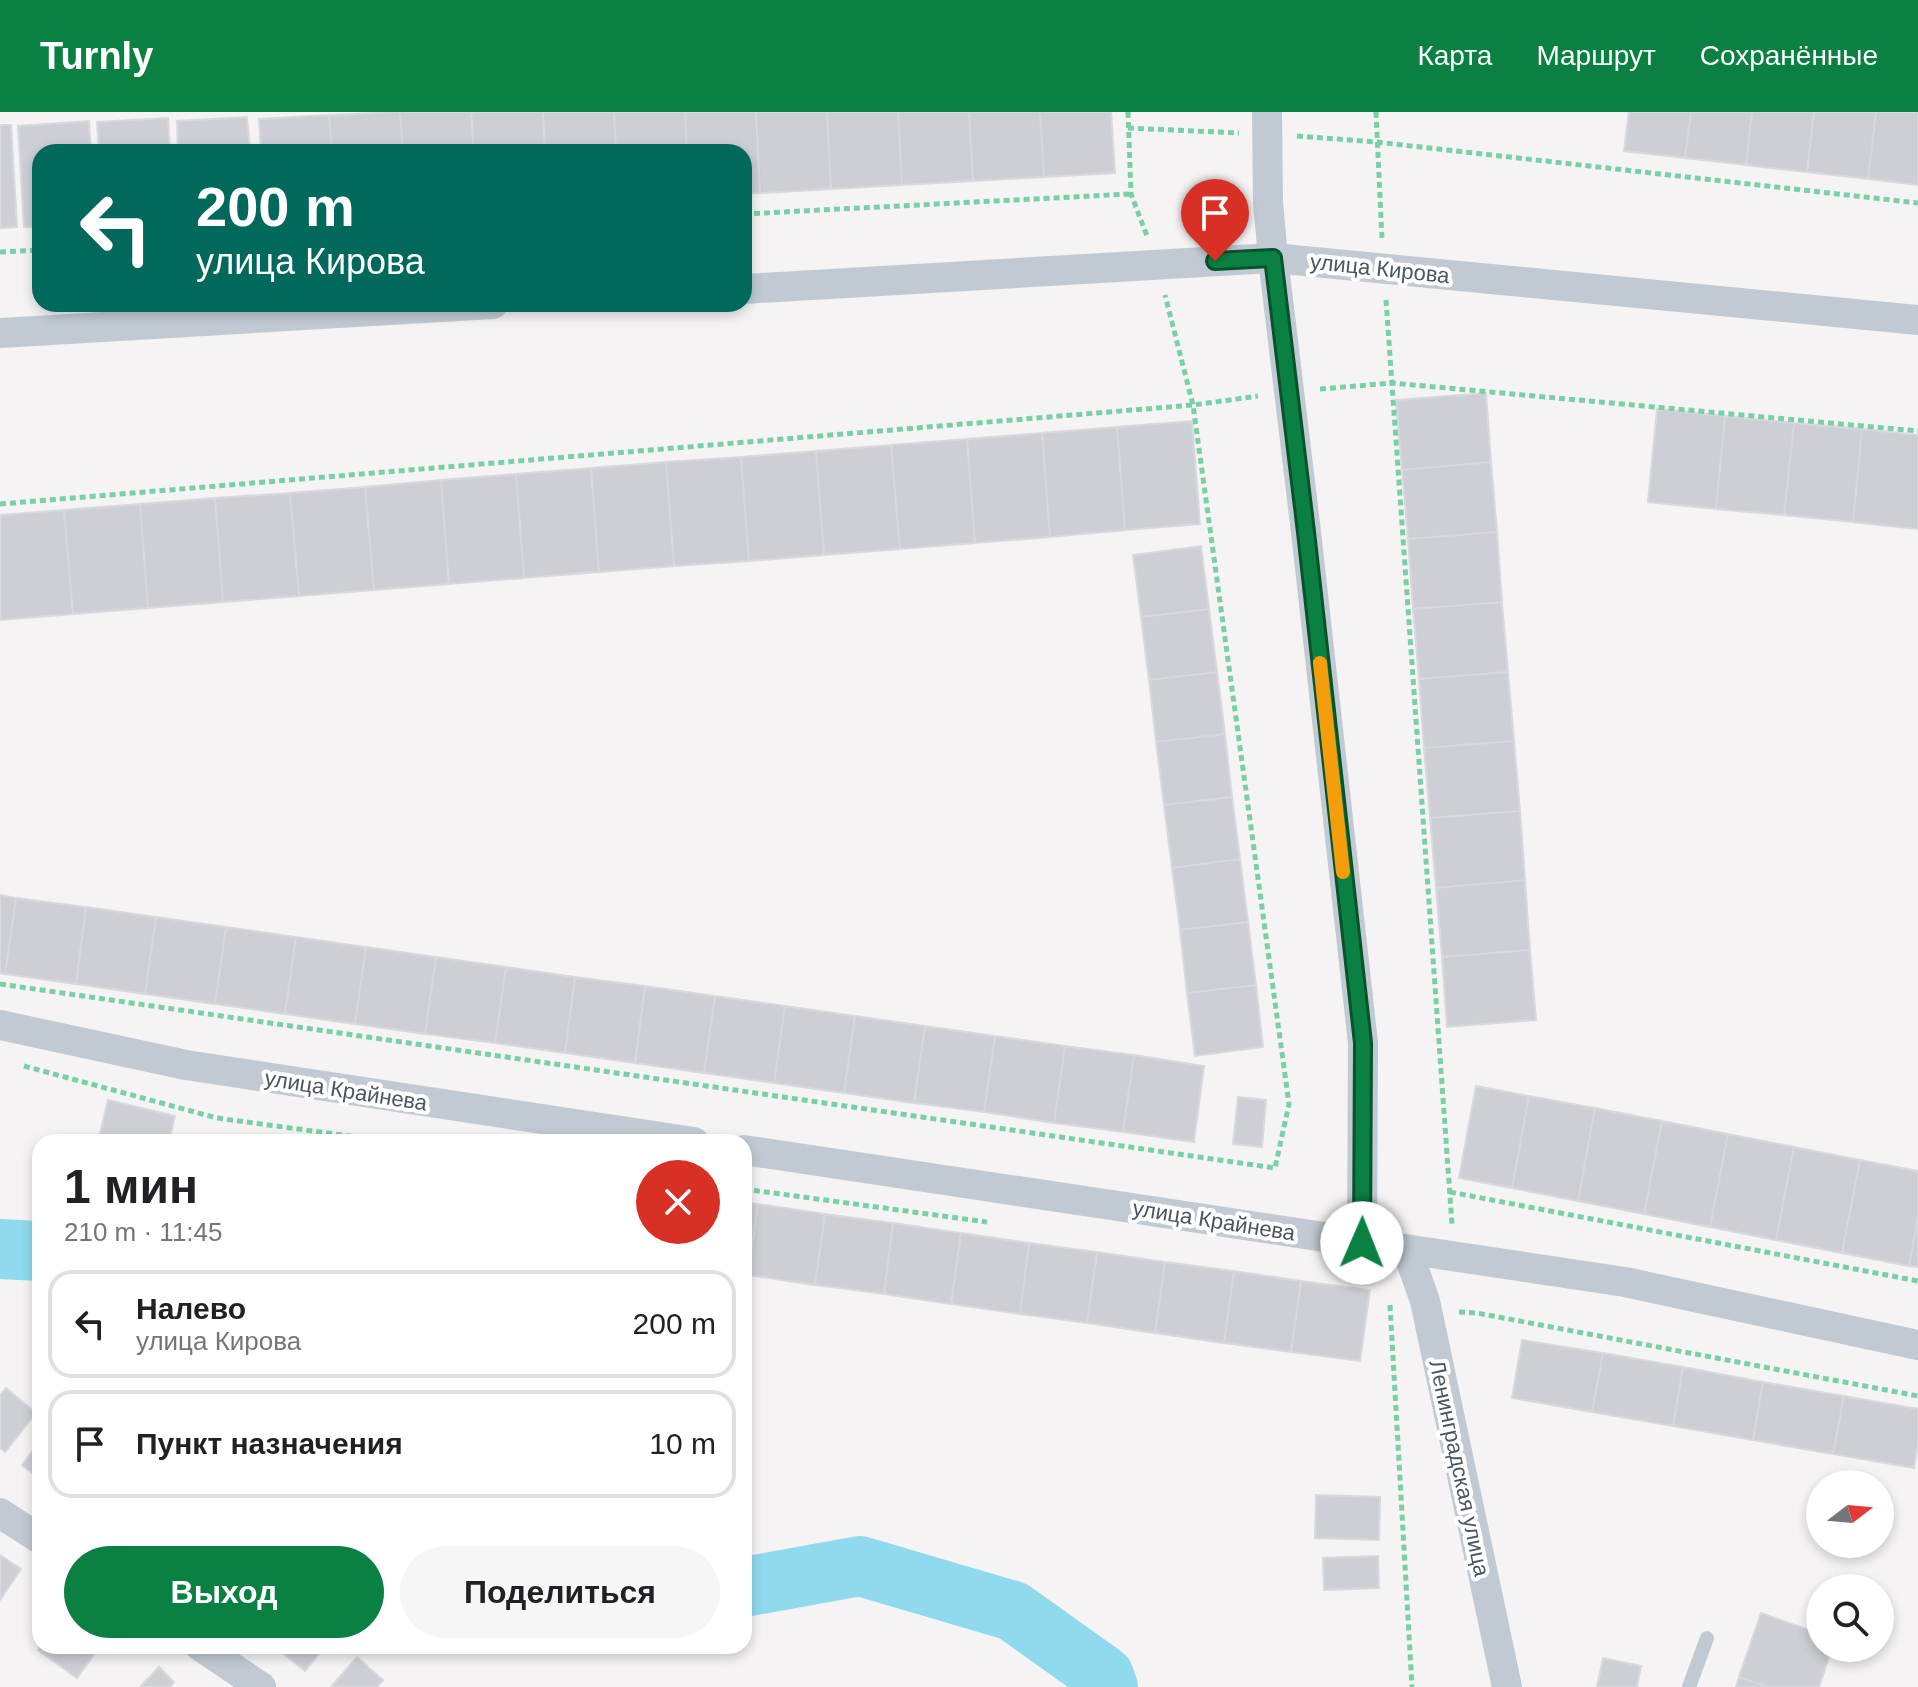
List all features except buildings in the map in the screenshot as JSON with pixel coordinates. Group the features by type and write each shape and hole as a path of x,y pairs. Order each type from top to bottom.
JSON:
{"street":[{"path":"1267,123 1268,202 1273,258 1363,1043 1363,1228"},
{"name":"улица Кирова","path":"752,289 1273,258 1918,320"},
{"path":"0,333 357,312"},
{"name":"улица Крайнева","path":"0,1025 186,1065 641,1134"},
{"name":"улица Крайнева","path":"752,1151 1363,1228 1407,1250 1625,1282 1918,1345"},
{"name":"Ленинградская улица","path":"1407,1250 1427,1310 1507,1687"},
{"path":"0,1513 32,1534"},
{"path":"212,1654 261,1687"}],"lane":[{"path":"1689,1687 1707,1638"}],"path":[{"path":"0,984 1275,1168 1289,1104 1193,405 1157,265 1131,194 1128,112"},
{"path":"1376,112 1384,269 1455,1257"},
{"path":"1128,128 1267,123 1376,142 1918,203"},
{"path":"752,214 1131,194"},
{"path":"0,252 32,250"},
{"path":"0,504 1193,405 1288,392 1392,383 1918,431"},
{"path":"14,1063 217,1118 335,1134"},
{"path":"1450,1192 1918,1281"},
{"path":"1390,1304 1412,1687"},
{"path":"1427,1310 1477,1313 1918,1396"}],"waterway":[{"path":"0,1249 32,1251"},
{"path":"752,1586 860,1566 1013,1611 1104,1676 1108,1687"}],"slow traffic":[{"path":"1320,663 1343,872"}],"route":[{"path":"1215,261 1273,258 1363,1043 1362,1243"}]}
